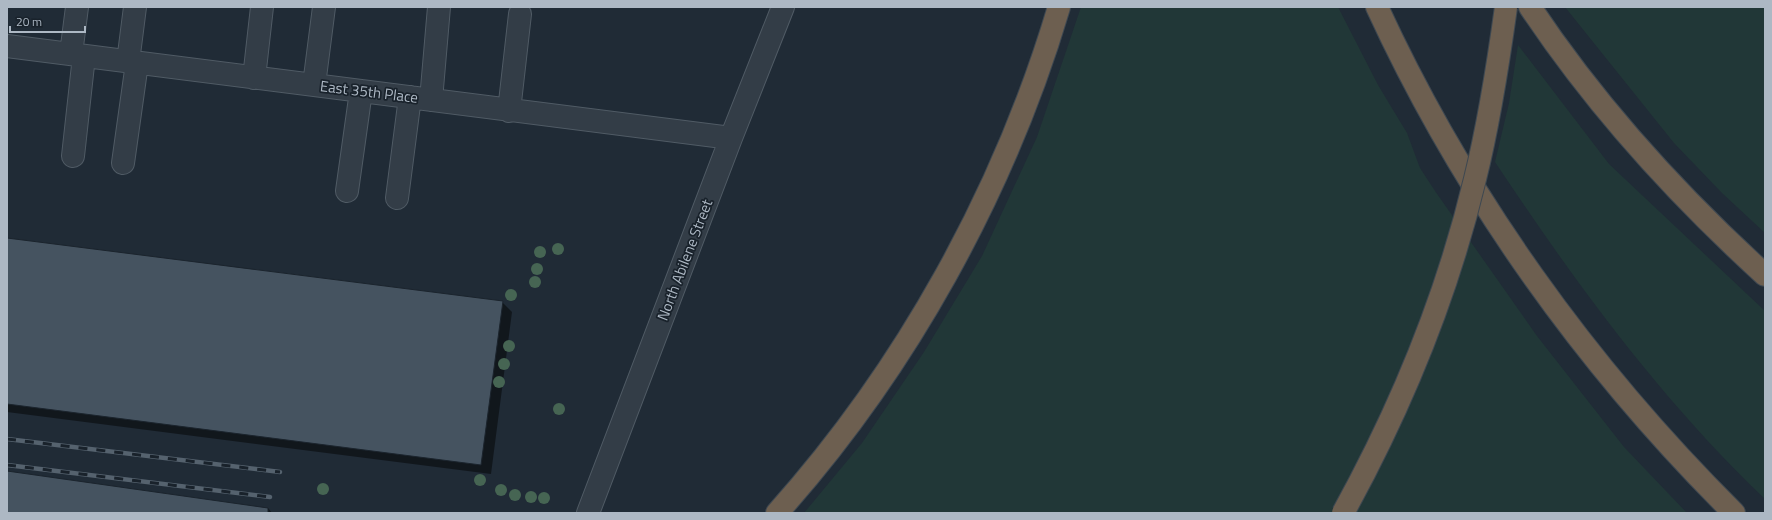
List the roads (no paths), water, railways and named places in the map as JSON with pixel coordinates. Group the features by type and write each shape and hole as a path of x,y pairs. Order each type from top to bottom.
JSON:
{"highway":[{"path":"777,513 826,454 862,405 923,316 946,275 990,190 1015,133 1033,87 1059,7"},
{"path":"1377,7 1405,65 1444,138 1518,254 1568,324 1621,390 1675,451 1734,513"},
{"path":"1343,513 1380,443 1402,394 1425,338 1453,256 1475,178 1499,59 1506,7"},
{"path":"1530,7 1572,66 1640,148 1714,227 1765,275"}],"street":[{"path":"74,156 77,7"},
{"path":"123,163 133,62 135,7"},
{"path":"254,78 262,7"},
{"path":"314,85 324,7"},
{"path":"397,198 421,99 439,7"},
{"name":"North Abilene Street","path":"588,513 731,138 783,7"},
{"path":"510,110 520,14"},
{"name":"East 35th Place","path":"7,46 731,138"},
{"path":"347,191 362,92"}],"railway":[{"path":"7,439 280,472"},
{"path":"7,465 270,497"}]}
